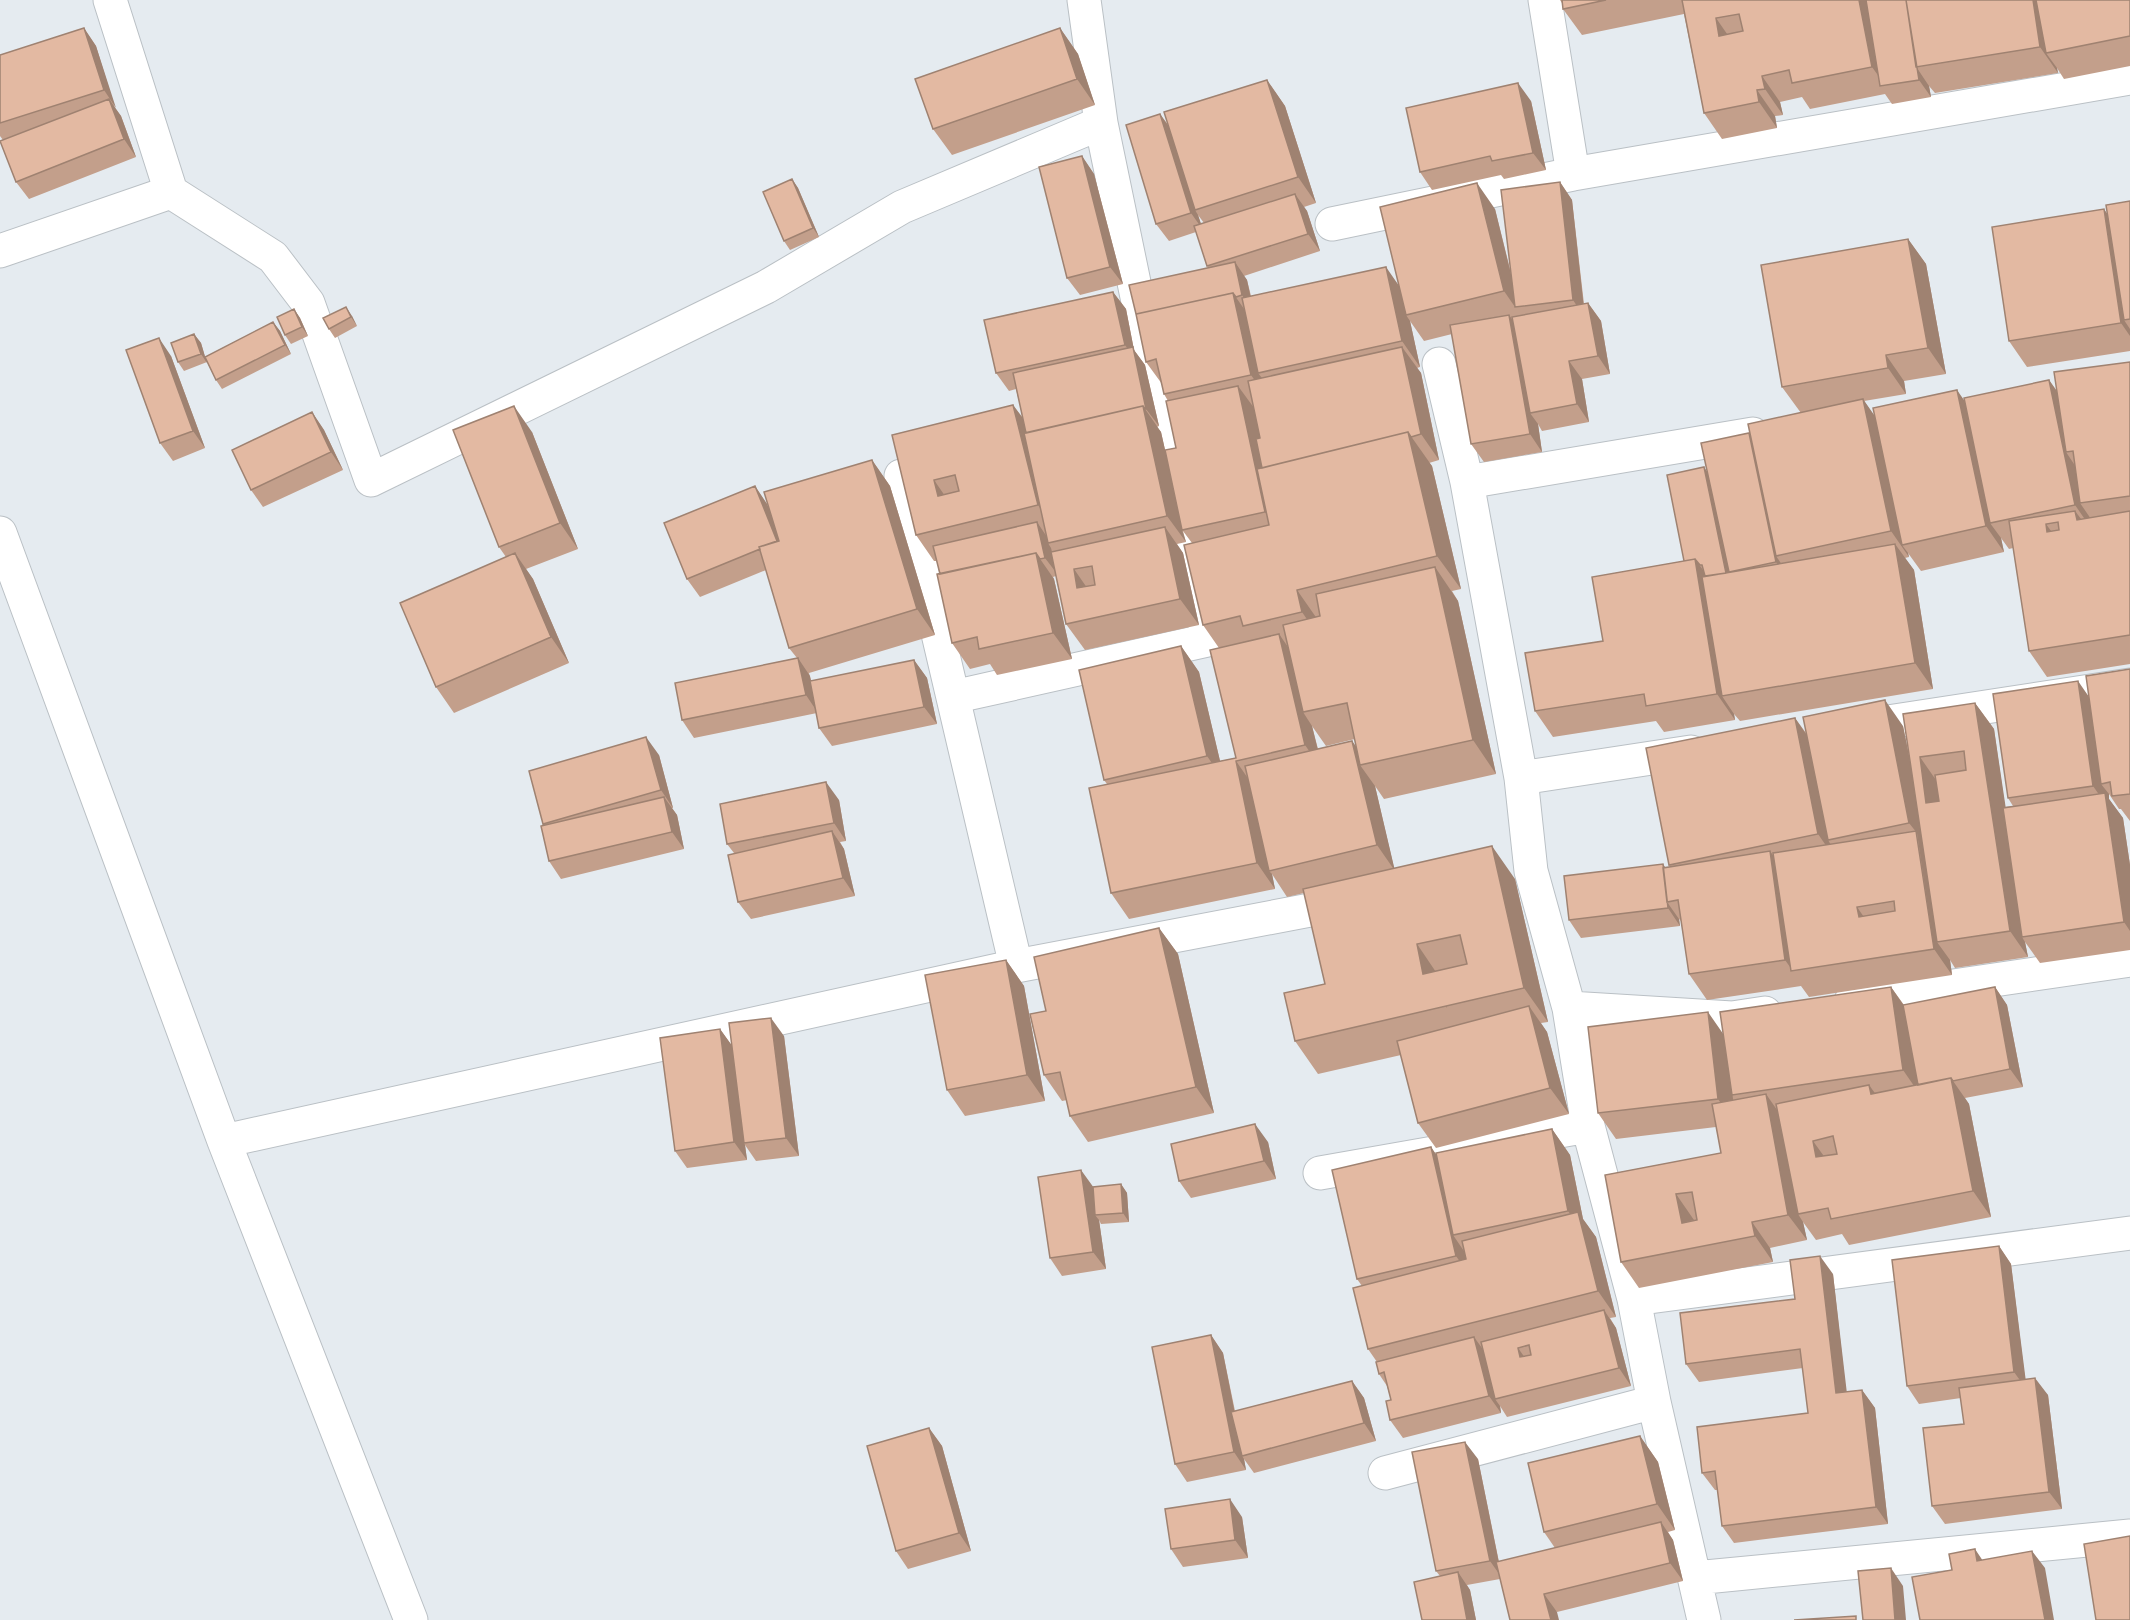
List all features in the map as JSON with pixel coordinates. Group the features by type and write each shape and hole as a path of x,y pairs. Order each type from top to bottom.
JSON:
{"street":[{"path":"110,0 171,192 273,257 308,303 370,480 766,287 902,207 1101,123"},
{"path":"953,697 1208,640 1101,123 1084,0"},
{"path":"1545,0 1573,174"},
{"path":"1332,224 1573,174 2130,78"},
{"path":"0,251 171,192"},
{"path":"1439,364 1467,482 1521,778 1531,871 1569,1008 1588,1126 1634,1299 1654,1402 1704,1620"},
{"path":"1467,482 1781,429"},
{"path":"901,476 1016,966"},
{"path":"0,533 224,1141 411,1620"},
{"path":"1826,732 2130,685"},
{"path":"1521,778 1720,748"},
{"path":"1498,877 1531,871"},
{"path":"224,1141 1016,966 1386,896"},
{"path":"1826,1004 2130,960"},
{"path":"1569,1008 1732,1018 1790,1010"},
{"path":"1320,1173 1588,1126"},
{"path":"1634,1299 2130,1233"},
{"path":"1385,1473 1654,1402"},
{"path":"1695,1578 2130,1536"}],"building":[{"path":"1562,0 1606,0 1563,9"},
{"path":"1682,0 1859,0 1872,67 1792,83 1789,70 1762,76 1765,89 1757,90 1759,102 1704,113","holes":["1739,14 1743,31 1719,36 1716,18"]},
{"path":"1866,0 1906,0 1919,80 1880,86"},
{"path":"1906,0 2033,0 2040,47 1916,67"},
{"path":"2036,0 2130,0 2130,36 2046,53"},
{"path":"84,28 104,90 0,123 0,55"},
{"path":"1060,28 1077,79 933,129 915,79"},
{"path":"1267,80 1298,177 1195,210 1164,112"},
{"path":"1518,83 1533,153 1492,161 1490,156 1420,172 1406,108"},
{"path":"109,99 124,139 16,182 0,141"},
{"path":"1160,114 1191,213 1156,224 1126,125"},
{"path":"1082,156 1110,267 1067,278 1039,167"},
{"path":"792,179 813,228 784,241 763,192"},
{"path":"1560,182 1573,300 1515,307 1501,190"},
{"path":"1477,183 1504,291 1406,315 1380,207"},
{"path":"1295,194 1308,234 1207,266 1194,226"},
{"path":"2130,201 2130,319 2124,320 2106,205"},
{"path":"2104,209 2121,323 2009,341 1992,227"},
{"path":"1908,239 1928,348 1886,355 1888,368 1782,387 1761,265"},
{"path":"1235,262 1242,295 1236,297 1233,293 1136,314 1129,285"},
{"path":"1386,267 1402,341 1258,373 1242,298"},
{"path":"1113,292 1125,345 996,373 984,320"},
{"path":"1233,293 1251,375 1164,394 1156,359 1146,362 1136,314"},
{"path":"1588,303 1598,356 1569,361 1577,404 1530,413 1512,317"},
{"path":"346,307 351,317 329,329 323,318"},
{"path":"294,309 302,327 285,335 277,317"},
{"path":"1509,315 1530,434 1471,444 1450,325"},
{"path":"273,322 285,345 216,380 205,357"},
{"path":"194,334 201,354 178,362 171,343"},
{"path":"159,338 193,431 160,443 126,350"},
{"path":"1133,347 1146,409 1143,406 1026,433 1013,373"},
{"path":"1402,347 1421,434 1411,437 1408,432 1262,468 1256,439 1260,438 1248,381"},
{"path":"2130,362 2130,496 2080,503 2073,451 2066,452 2054,372"},
{"path":"2049,380 2075,505 1990,523 1964,398"},
{"path":"1238,386 1265,512 1182,530 1165,450 1176,448 1166,401"},
{"path":"1957,390 1986,526 1902,545 1873,408"},
{"path":"1863,399 1891,531 1776,556 1748,424"},
{"path":"1013,405 1038,505 916,535 892,435","holes":["955,475 959,491 938,496 934,480"]},
{"path":"514,406 560,523 499,547 453,430"},
{"path":"1143,406 1167,516 1048,543 1024,433"},
{"path":"312,412 331,452 251,490 232,450"},
{"path":"1408,432 1437,556 1297,590 1302,612 1243,626 1240,616 1203,625 1184,545 1269,525 1257,469"},
{"path":"1749,433 1776,562 1729,572 1701,443"},
{"path":"872,460 917,609 789,648 759,547 779,541 764,492"},
{"path":"1704,467 1726,573 1705,576 1702,565 1695,559 1684,561 1667,475"},
{"path":"755,486 777,541 687,579 664,523"},
{"path":"2075,511 2077,520 2130,511 2130,635 2029,651 2009,521","holes":["2058,522 2059,530 2047,532 2046,524"]},
{"path":"1037,522 1045,558 1040,559 1036,553 940,574 933,546"},
{"path":"1165,527 1180,599 1066,624 1051,552","holes":["1092,566 1095,585 1077,588 1074,569"]},
{"path":"1895,544 1915,663 1722,696 1702,577"},
{"path":"515,553 551,637 436,687 400,603"},
{"path":"1036,553 1053,633 979,649 977,637 952,643 937,574"},
{"path":"1695,559 1717,694 1646,706 1644,694 1535,711 1525,653 1603,641 1592,577"},
{"path":"1435,567 1473,740 1360,765 1347,703 1303,712 1283,625 1320,616 1316,594"},
{"path":"1279,634 1305,745 1236,761 1257,863 1111,893 1089,788 1236,758 1210,650"},
{"path":"1181,646 1207,756 1104,780 1079,670"},
{"path":"798,658 806,695 682,720 675,683"},
{"path":"914,660 924,707 819,728 810,681"},
{"path":"2130,669 2130,794 2112,796 2110,782 2101,784 2086,676"},
{"path":"2078,681 2093,786 2008,798 1993,694"},
{"path":"1885,700 1909,823 1828,840 1803,717"},
{"path":"1975,703 2010,931 1937,942 1903,714","holes":["1964,751 1966,770 1935,775 1939,801 1926,803 1920,757"]},
{"path":"1795,718 1818,834 1669,865 1646,748"},
{"path":"646,737 661,790 543,824 529,771"},
{"path":"1352,741 1377,845 1269,871 1245,766"},
{"path":"826,782 834,823 727,844 720,804"},
{"path":"2105,793 2124,922 2022,937 2003,808"},
{"path":"664,797 672,832 549,861 541,826"},
{"path":"832,831 843,878 738,902 728,855"},
{"path":"1916,831 1934,949 1791,971 1773,853","holes":["1894,901 1895,911 1859,917 1857,907"]},
{"path":"1492,846 1524,988 1295,1041 1284,993 1325,984 1303,889","holes":["1460,935 1467,964 1423,974 1417,944"]},
{"path":"1770,851 1785,960 1689,974 1678,900 1667,902 1663,868"},
{"path":"1663,864 1668,908 1569,920 1564,876"},
{"path":"1159,928 1196,1087 1070,1116 1060,1072 1044,1075 1030,1014 1046,1011 1034,957"},
{"path":"1006,960 1027,1075 947,1090 925,975"},
{"path":"1891,987 1903,1070 1732,1095 1720,1012"},
{"path":"1995,987 2010,1069 1953,1081 1951,1078 1918,1085 1903,1005"},
{"path":"1529,1006 1550,1088 1418,1123 1397,1041"},
{"path":"1708,1012 1718,1099 1598,1113 1588,1027"},
{"path":"771,1018 786,1138 744,1143 729,1023"},
{"path":"720,1029 734,1142 675,1151 660,1038"},
{"path":"1951,1078 1973,1191 1831,1219 1828,1208 1798,1214 1776,1104 1869,1085 1871,1094","holes":["1833,1136 1837,1154 1816,1157 1813,1141"]},
{"path":"1766,1094 1788,1215 1752,1222 1755,1236 1621,1262 1605,1175 1721,1153 1712,1104","holes":["1692,1192 1697,1220 1682,1223 1676,1194"]},
{"path":"1255,1124 1264,1161 1179,1181 1171,1144"},
{"path":"1552,1129 1568,1211 1453,1235 1436,1153"},
{"path":"1431,1147 1456,1256 1357,1279 1332,1170"},
{"path":"1081,1170 1093,1252 1050,1258 1038,1177"},
{"path":"1121,1184 1123,1213 1095,1215 1093,1187"},
{"path":"1578,1212 1598,1291 1368,1349 1353,1288 1466,1259 1462,1241"},
{"path":"1999,1246 2014,1372 1907,1386 1892,1260"},
{"path":"1820,1256 1836,1393 1862,1390 1876,1507 1722,1526 1715,1471 1702,1473 1697,1427 1808,1413 1800,1349 1686,1364 1680,1313 1795,1299 1790,1260"},
{"path":"1604,1310 1619,1368 1495,1399 1481,1342","holes":["1529,1345 1531,1355 1520,1357 1518,1348"]},
{"path":"1211,1335 1234,1452 1175,1464 1152,1347"},
{"path":"1474,1337 1489,1396 1390,1420 1386,1401 1391,1400 1384,1372 1379,1374 1376,1362"},
{"path":"2035,1378 2049,1492 1932,1506 1923,1428 1964,1424 1959,1388"},
{"path":"1352,1381 1364,1423 1242,1456 1231,1412"},
{"path":"929,1428 959,1533 896,1551 867,1446"},
{"path":"1640,1436 1657,1504 1544,1532 1528,1463"},
{"path":"1465,1442 1490,1561 1436,1571 1412,1452"},
{"path":"1230,1499 1235,1540 1171,1549 1165,1509"},
{"path":"1661,1522 1670,1563 1544,1594 1551,1620 1510,1620 1496,1562"},
{"path":"2130,1536 2130,1620 2096,1620 2084,1544"},
{"path":"1975,1549 1977,1561 2032,1551 2045,1620 1920,1620 1912,1577 1952,1570 1949,1554"},
{"path":"1891,1568 1895,1620 1863,1620 1858,1571"},
{"path":"1458,1572 1467,1620 1422,1620 1414,1582"},
{"path":"1856,1616 1856,1620 1794,1620"}]}
